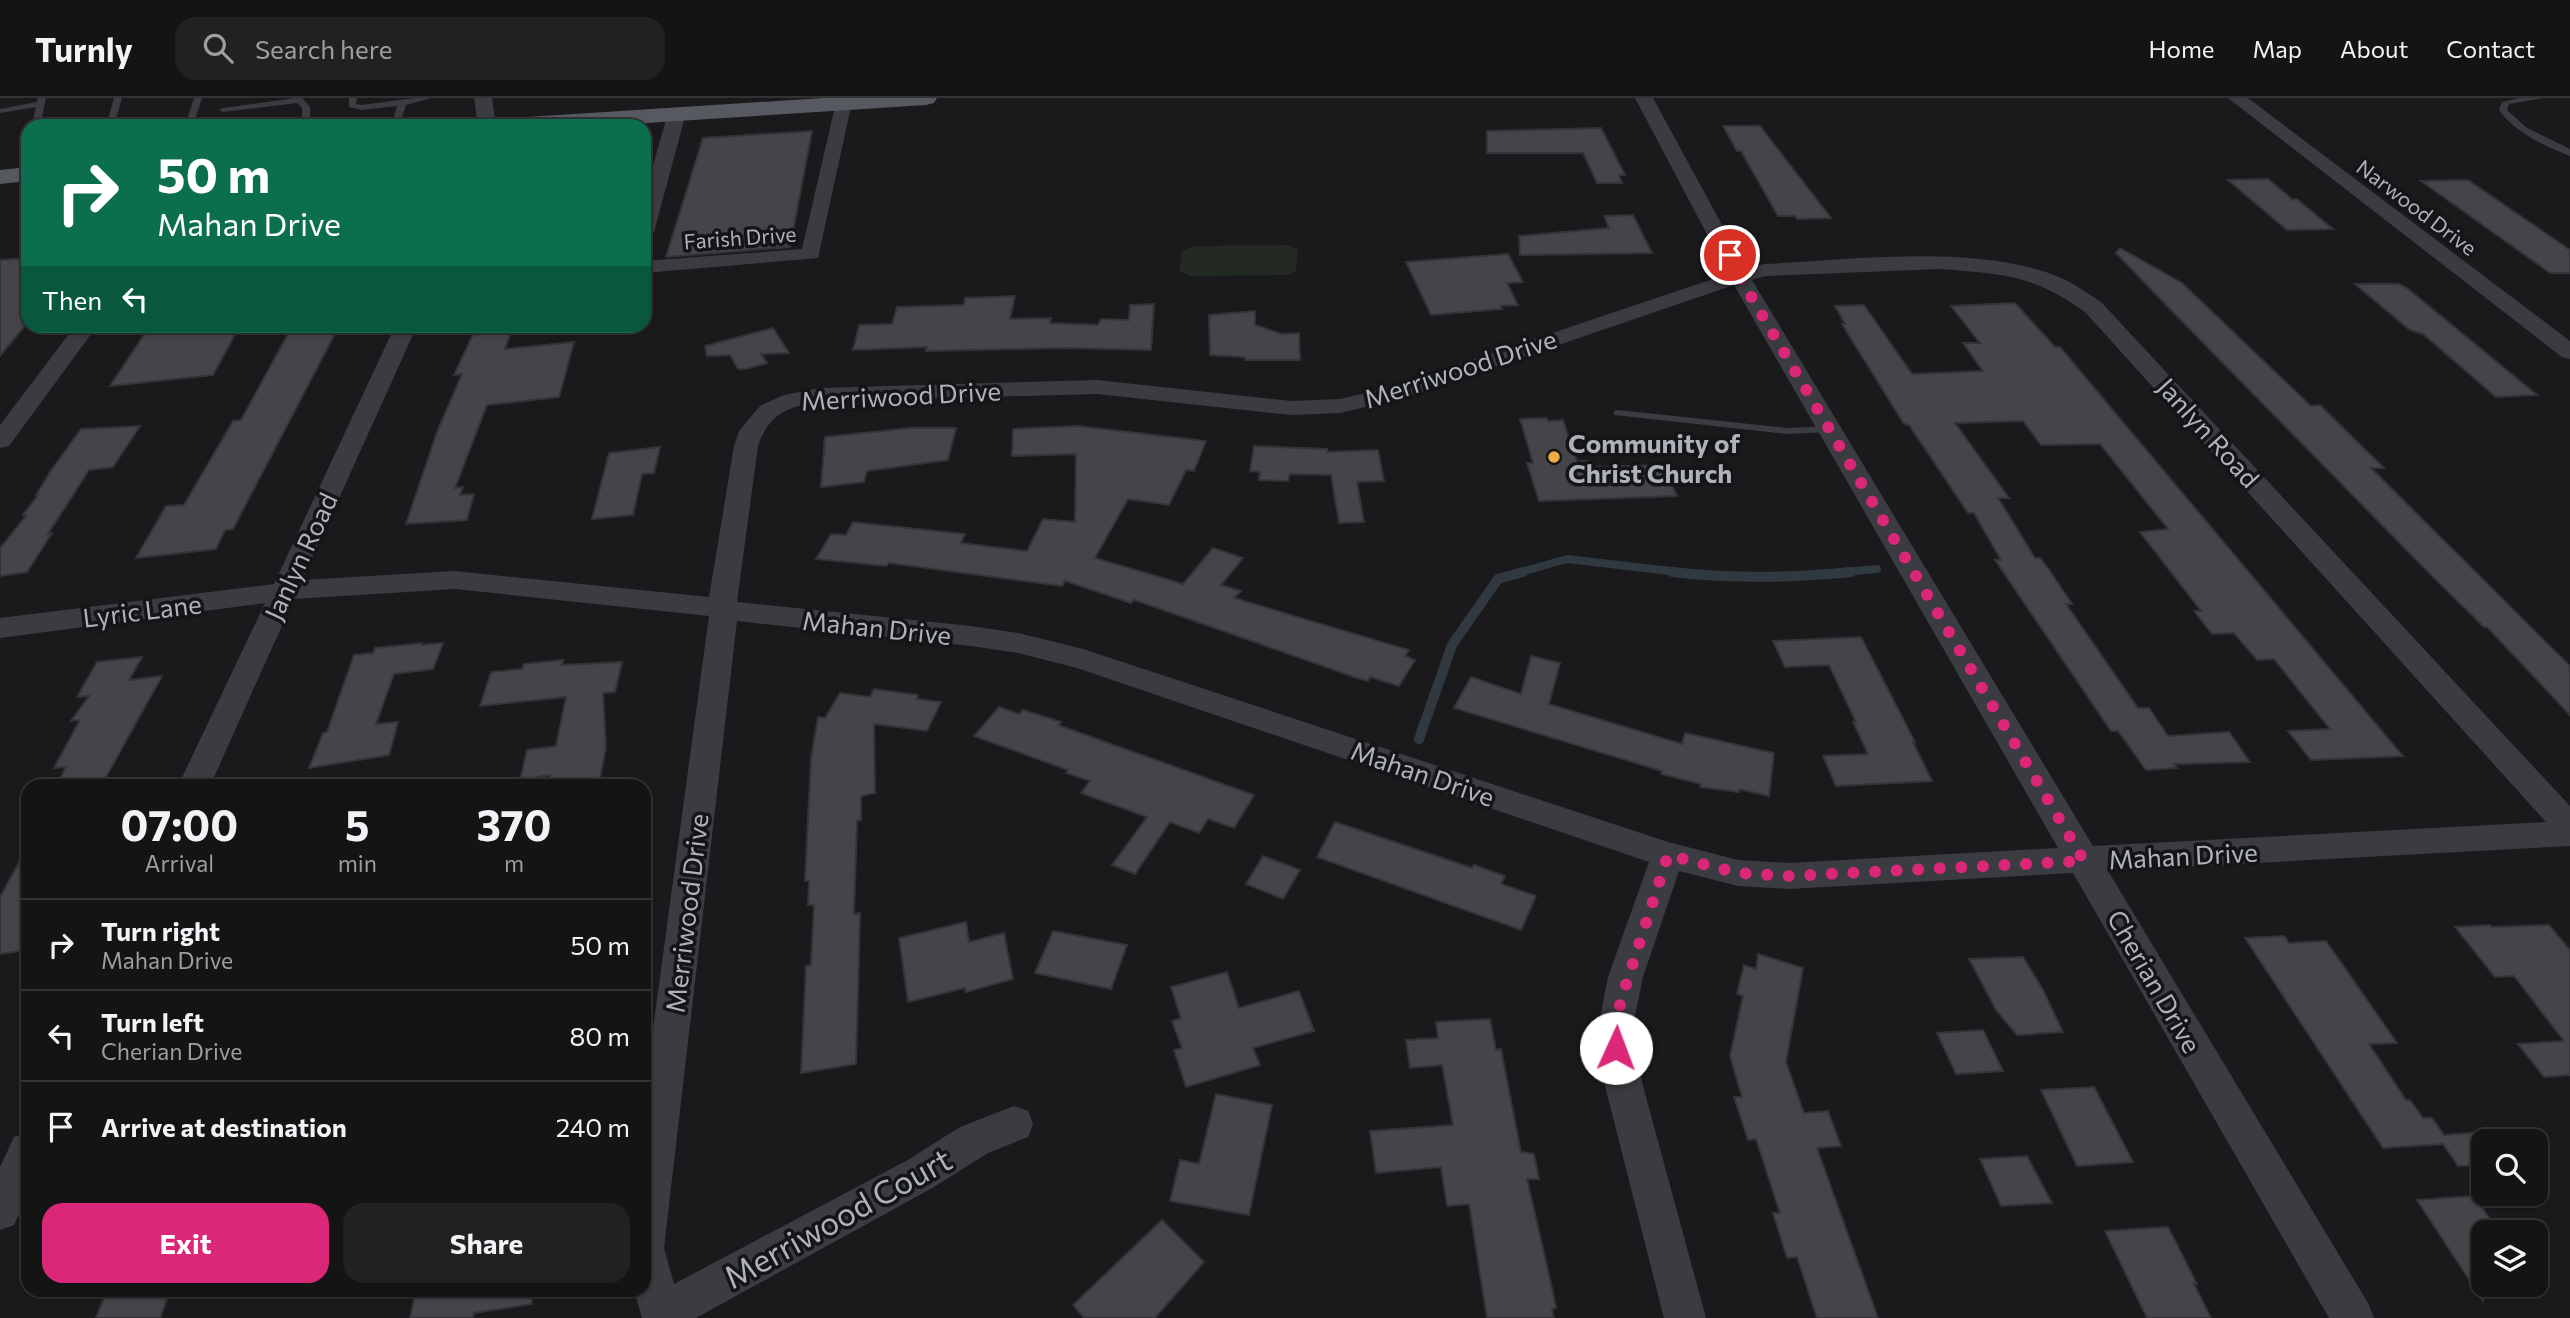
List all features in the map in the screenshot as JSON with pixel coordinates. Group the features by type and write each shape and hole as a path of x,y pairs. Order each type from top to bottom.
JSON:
{"main road":[{"path":"593,119 926,98"},
{"path":"0,177 21,175"}],"street":[{"path":"483,98 486,119"},
{"name":"Cherian Drive","path":"1644,98 1739,276 2353,1318"},
{"name":"Narwood Drive","path":"2237,98 2570,352"},
{"name":"Farish Drive","path":"651,266 811,254 856,101"},
{"name":"Farish Drive","path":"651,207 677,113"},
{"name":"Janlyn Road","path":"1739,276 1764,270 1940,263 1981,265 2023,272 2051,281 2083,299 2112,326 2570,827"},
{"name":"Merriwood Drive","path":"651,1192 719,646 723,632 723,589 749,429 767,411 795,399 835,394 1097,387 1291,408 1340,406 1395,393 1739,276"},
{"path":"0,441 81,333"},
{"name":"Janlyn Road","path":"197,779 403,333"},
{"name":"Mahan Drive","path":"283,592 399,581 455,580 691,603 723,610 1006,641 1083,659 1668,855 1738,873 1790,876 2570,833"},
{"name":"Lyric Lane","path":"0,628 283,592"},
{"path":"1668,855 1620,1003 1616,1048 1685,1318"},
{"name":"Merriwood Court","path":"662,1316 920,1174 974,1140 1014,1124"},
{"path":"0,1211 21,1165"},
{"name":"Merriwood Drive","path":"651,1274 662,1316"}],"lane":[{"path":"112,119 118,98"},
{"path":"191,119 198,98"},
{"path":"353,98 352,105 361,108 428,98"},
{"path":"2540,98 2506,102 2503,110 2511,120 2526,130 2570,153"},
{"path":"223,110 299,100 306,107 306,119"},
{"path":"0,111 41,101 37,119"},
{"path":"397,119 402,103"},
{"path":"1618,413 1788,431 1830,429"}],"shaded area":[{"path":"1288,245 1298,250 1296,271 1288,275 1190,276 1179,271 1182,251 1193,246"}],"building":[{"path":"1723,126 1760,126 1831,218 1797,219 1795,216 1778,216 1741,151 1737,151"},
{"path":"1601,128 1625,175 1619,175 1622,183 1597,183 1583,153 1487,153 1487,131"},
{"path":"812,131 790,247 666,257 703,138"},
{"path":"2268,179 2333,229 2287,230 2228,180"},
{"path":"2468,180 2570,250 2570,273 2550,273 2421,181"},
{"path":"1633,215 1652,253 1520,255 1519,236 1609,228 1604,216"},
{"path":"2120,248 2182,283 2311,406 2320,405 2384,468 2371,468 2570,666 2570,715 2487,627 2433,577 2116,253"},
{"path":"1508,254 1523,282 1507,283 1518,305 1500,306 1502,309 1431,315 1406,262"},
{"path":"21,258 21,330 0,356 0,260"},
{"path":"2355,284 2399,284 2407,288 2537,395 2496,397 2423,334 2410,330"},
{"path":"1015,296 1010,319 1051,318 1050,323 1098,325 1101,319 1129,320 1130,305 1154,304 1151,350 1067,348 926,351 927,347 853,350 859,325 892,324 897,307 964,305 965,298"},
{"path":"2015,303 2055,347 2060,347 2403,756 2311,760 2288,731 2330,729 2274,659 2257,660 2234,633 2212,634 2194,611 2201,611 2140,532 2168,529 2100,444 2041,445 2023,421 1955,423 2009,498 1998,498 2035,558 2040,558 2048,568 2072,604 2066,604 2138,708 2149,708 2168,736 2229,732 2250,762 2174,764 2177,768 2146,770 2118,731 2111,731 1995,560 2001,560 1974,513 1968,513 1909,425 1904,424 1842,324 1845,324 1835,306 1864,305 1912,374 1983,371 1963,343 1980,343 1951,306"},
{"path":"1255,311 1255,325 1282,334 1299,333 1300,360 1245,360 1245,357 1210,355 1209,315"},
{"path":"773,328 789,353 761,354 767,363 738,369 730,355 707,356 705,346"},
{"path":"145,333 236,333 213,375 110,386"},
{"path":"335,333 233,529 225,530 216,549 136,558 166,506 184,505 233,421 241,420 288,334"},
{"path":"474,333 511,333 505,349 574,342 559,397 487,405 455,488 463,487 460,495 474,494 467,520 406,524 437,432 462,374 454,375"},
{"name":"Community of Christ Church","path":"1547,418 1548,421 1563,420 1577,461 1588,461 1590,467 1663,465 1677,496 1539,501 1527,463 1533,463 1520,419"},
{"path":"140,426 113,467 89,470 27,572 0,576 0,548 26,516 23,515 50,472 81,429"},
{"path":"1078,426 1206,441 1194,471 1186,470 1169,505 1128,499 1095,558 1183,584 1213,548 1243,558 1221,585 1241,591 1234,598 1409,650 1405,656 1415,660 1399,686 1370,677 1368,681 1357,678 1134,600 1131,603 1065,581 1062,586 889,563 886,566 816,559 831,534 846,535 853,522 965,534 961,543 1027,551 1043,519 1075,522 1076,454 1012,456 1013,429"},
{"path":"910,428 956,428 948,460 867,471 864,482 821,487 825,437"},
{"path":"1254,446 1327,449 1327,452 1378,450 1384,481 1357,482 1364,522 1339,523 1331,475 1290,474 1288,481 1259,480 1260,472 1250,471"},
{"path":"660,447 654,473 642,474 633,515 592,519 609,453"},
{"path":"1861,637 1932,781 1836,786 1823,756 1868,754 1853,722 1856,722 1829,665 1785,667 1773,641"},
{"path":"443,643 433,669 394,674 376,724 398,722 389,755 309,768 323,733 327,732 354,655 373,653 375,648"},
{"path":"1531,656 1560,663 1549,704 1682,744 1685,733 1774,753 1769,796 1739,789 1739,792 1700,787 1701,784 1661,774 1662,771 1454,708 1471,677 1521,694"},
{"path":"142,657 129,680 162,676 105,779 60,779 66,767 54,768 80,720 71,721 89,696 77,697 97,662"},
{"path":"563,660 562,665 622,662 615,692 603,693 606,748 600,779 549,779 550,775 520,779 527,750 556,746 566,697 480,706 491,672 522,669 524,664"},
{"path":"874,689 918,695 917,699 941,702 927,731 874,724 875,793 861,796 861,820 857,821 854,914 860,913 860,916 856,1064 801,1073 806,966 811,965 814,905 808,905 809,881 805,881 811,759 818,717 825,718 840,693 870,697"},
{"path":"999,707 1019,714 1023,710 1061,722 1058,725 1254,795 1234,828 1208,819 1199,833 1170,822 1135,874 1112,865 1147,817 1081,793 1090,781 1066,773 1068,770 974,736"},
{"path":"1335,822 1472,868 1474,865 1505,876 1501,884 1536,896 1521,930 1317,857"},
{"path":"1263,856 1300,870 1283,899 1246,884"},
{"path":"21,859 21,951 0,954 0,897"},
{"path":"966,922 969,942 1004,933 1013,979 966,992 965,988 908,1002 899,938"},
{"path":"2549,925 2570,950 2570,1075 2544,1077 2518,1044 2564,1041 2514,976 2495,977 2455,927"},
{"path":"1053,931 1127,945 1111,989 1035,973"},
{"path":"2284,936 2289,943 2326,941 2397,1043 2369,1044 2406,1100 2410,1100 2423,1118 2432,1118 2444,1135 2471,1133 2471,1165 2458,1166 2443,1144 2383,1148 2245,938"},
{"path":"1758,954 1803,968 1786,1062 1804,1113 1828,1111 1841,1146 1817,1148 1878,1318 1817,1318 1797,1257 1787,1258 1773,1213 1780,1213 1756,1139 1748,1140 1734,1097 1742,1097 1730,1056 1743,996 1737,994 1744,965 1756,969"},
{"path":"2023,957 2043,990 2063,1032 2017,1035 1996,1010 1969,959"},
{"path":"1227,972 1239,1008 1299,991 1314,1031 1253,1048 1260,1065 1186,1087 1174,1050 1182,1048 1172,1021 1181,1018 1171,987"},
{"path":"1490,1019 1496,1050 1501,1049 1521,1152 1534,1154 1539,1179 1527,1179 1556,1308 1552,1309 1554,1318 1487,1318 1469,1204 1447,1206 1441,1167 1376,1173 1370,1131 1453,1125 1442,1065 1410,1068 1406,1040 1438,1038 1436,1022"},
{"path":"1983,1030 2003,1071 1956,1074 1937,1033"},
{"path":"2094,1087 2133,1162 2077,1166 2041,1090"},
{"path":"1216,1094 1272,1105 1249,1215 1170,1201 1180,1160 1199,1164"},
{"path":"2027,1156 2052,1203 2001,1206 1980,1159"},
{"path":"2471,1196 2471,1206 2481,1206 2491,1220 2471,1220 2471,1283 2417,1200"},
{"path":"1162,1220 1204,1262 1155,1318 1084,1318 1073,1305"},
{"path":"2168,1227 2211,1318 2147,1318 2105,1231"},
{"path":"104,1297 168,1297 160,1318 96,1318"},
{"path":"414,1297 532,1297 532,1304 474,1313 473,1318 410,1318"}],"waterway":[{"path":"1517,573 1567,559 1687,573"},
{"path":"1834,573 1877,569"},
{"path":"1419,739 1452,645 1498,579 1523,572"},
{"path":"1672,572 1762,577 1851,572"}],"place":[{"name":"Community of Christ Church","path":"1554,457"}],"route":[{"path":"1616,1048 1617,1017 1622,997 1668,855 1711,869 1790,876 2084,861 1739,276 1730,255"}]}
